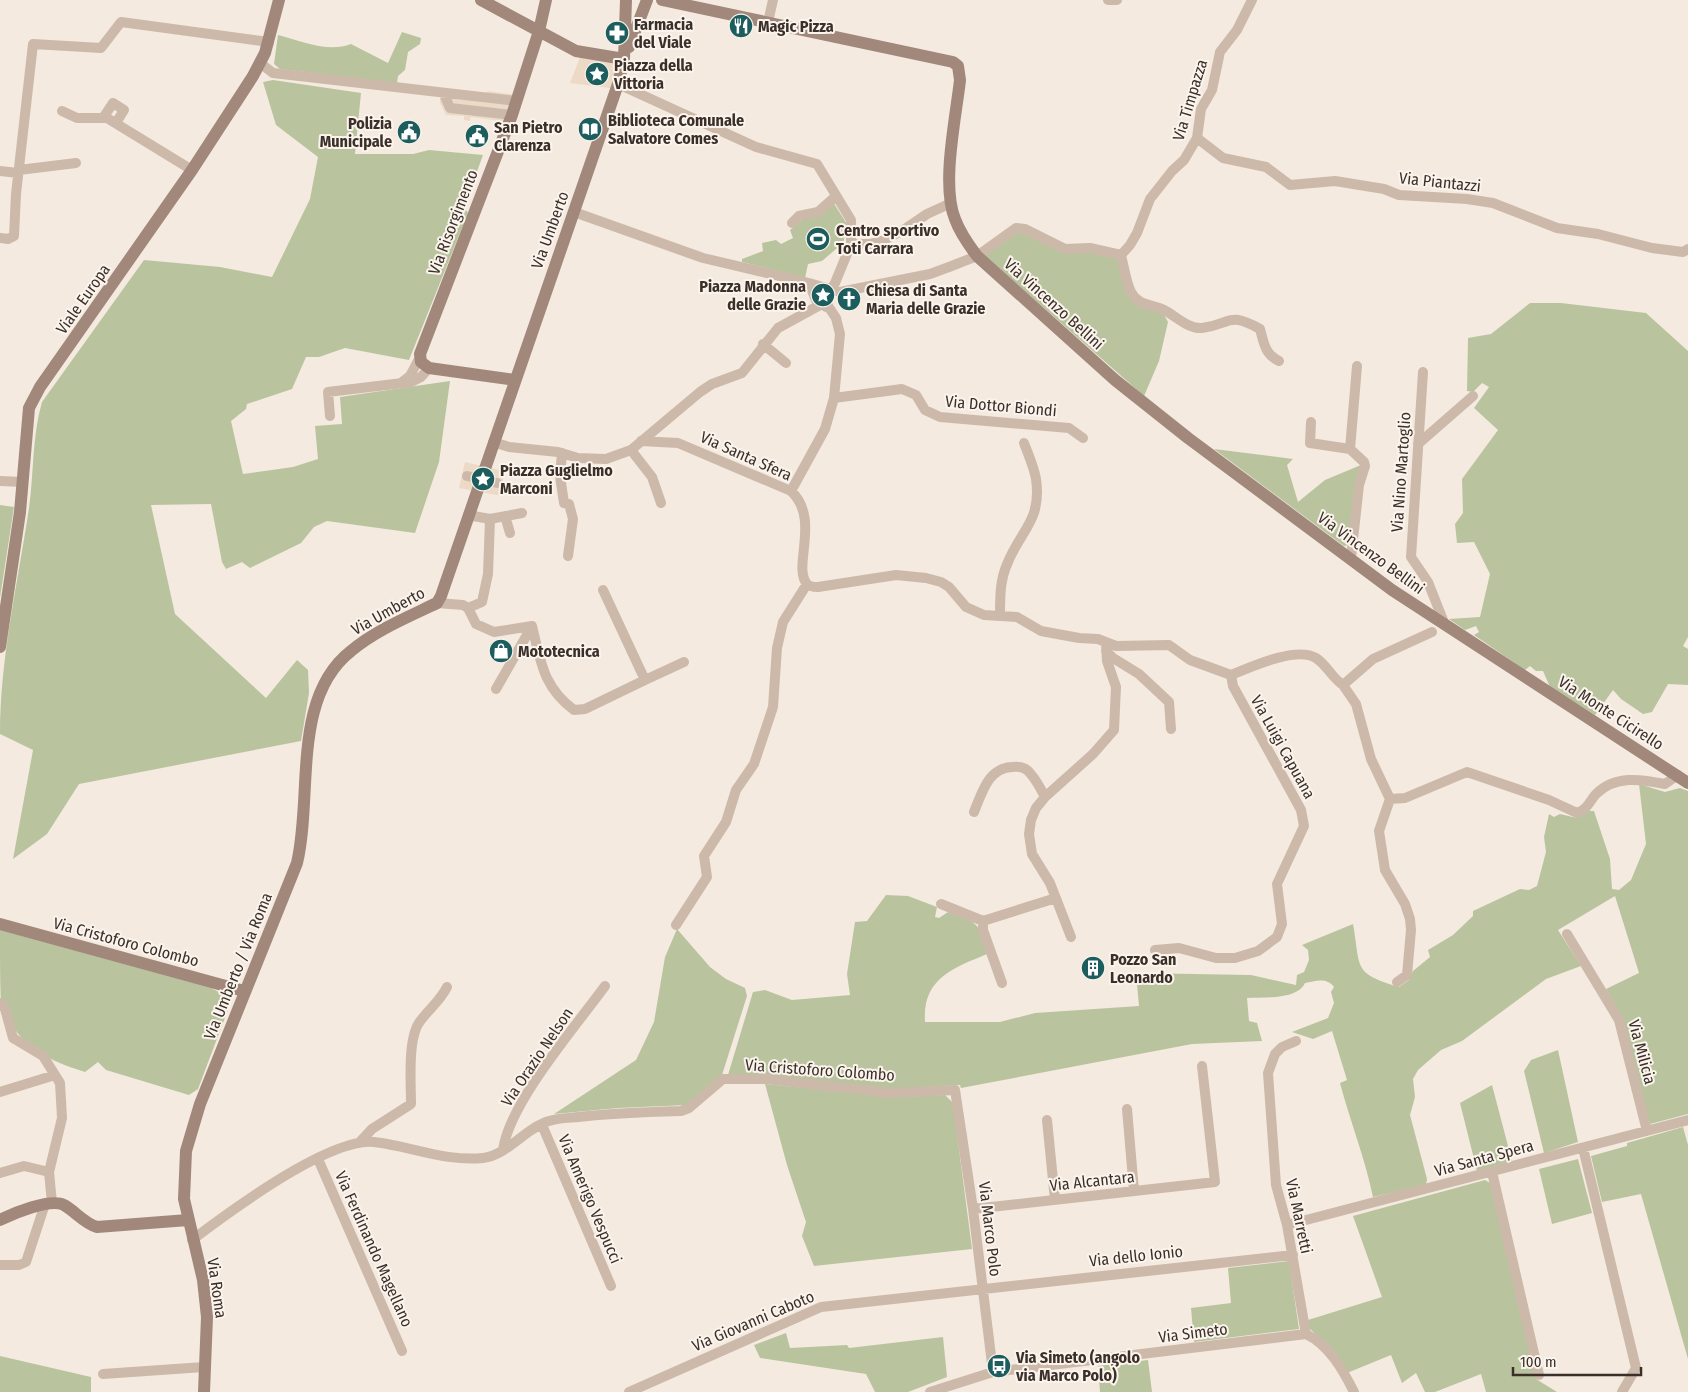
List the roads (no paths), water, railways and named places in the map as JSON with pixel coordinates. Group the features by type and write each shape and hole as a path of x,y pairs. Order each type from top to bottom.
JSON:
{"street":[{"name":"Viale Europa","path":"0,647 23,482 29,408 40,387 192,170 260,63 269,42 279,0"},
{"path":"480,0 576,51 624,59 647,0"},
{"name":"Via Risorgimento","path":"420,357 517,102 539,31 546,0"},
{"name":"Via Vincenzo Bellini","path":"662,0 948,59 958,66 960,80 949,182 951,203 962,233 977,256 1115,380 1188,438 1392,590 1517,671"},
{"path":"768,22 773,0"},
{"path":"1108,0 1118,0"},
{"name":"Via Timpazza","path":"1121,255 1130,245 1136,234 1150,198 1172,171 1184,160 1197,138 1201,109 1212,90 1220,52 1237,30 1251,0"},
{"path":"626,4 630,14 642,13"},
{"name":"Via Umberto","path":"311,722 319,692 327,677 350,651 374,635 437,603 618,84 624,59 626,4"},
{"path":"0,238 8,239 14,236 33,44 101,48 121,22 269,42"},
{"path":"260,63 273,73 517,102"},
{"path":"493,442 509,447 562,453 578,458 606,459 631,450 700,392 712,384 742,373 763,344 778,328 820,304 835,288 851,244 851,220 817,164 756,147 618,84"},
{"path":"442,94 450,108 512,115"},
{"path":"103,118 113,102 124,110 116,123"},
{"path":"62,111 78,118 103,118 116,123 192,170"},
{"name":"Via Piantazzi","path":"1197,138 1223,158 1266,166 1290,185 1335,181 1384,189 1399,195 1467,199 1493,203 1557,228 1615,238 1652,248 1683,252 1688,249"},
{"path":"0,171 19,172 76,163"},
{"path":"792,223 799,216 818,212 836,196"},
{"path":"851,244 870,244 884,240 906,229 927,214 951,203"},
{"path":"574,212 703,258 835,288 930,274 977,256 1016,228 1025,229 1065,249 1090,248 1121,255 1131,293 1144,304 1163,309 1194,328 1230,319 1244,320 1260,329 1266,351 1279,362"},
{"path":"791,491 826,428 834,398 840,334 839,325 830,310 820,304 809,283"},
{"path":"763,344 786,363"},
{"path":"420,357 422,364 428,368 515,380"},
{"path":"398,384 410,376 420,357"},
{"path":"1350,449 1357,366"},
{"path":"330,416 328,392 411,382 421,377 428,368"},
{"name":"Via Nino Martoglio","path":"1423,372 1411,557 1428,582 1445,625"},
{"name":"Via Dottor Biondi","path":"834,398 902,389 916,395 925,410 940,417 1069,428 1083,438"},
{"path":"1418,444 1473,396"},
{"path":"1311,422 1310,443 1350,449 1364,462 1365,466 1359,485 1351,558"},
{"name":"Via Santa Sfera","path":"641,441 678,443 791,491 804,510 804,573 807,584"},
{"path":"1000,615 1000,586 1004,572 1028,529 1037,498 1036,479 1024,443"},
{"path":"631,450 652,477 661,503"},
{"path":"562,453 561,487 564,503 569,504 573,520 568,556"},
{"path":"467,476 498,483"},
{"path":"0,481 23,482"},
{"path":"468,515 490,519 522,513"},
{"path":"505,516 510,533"},
{"path":"468,608 482,602 488,574 490,519"},
{"path":"676,924 707,876 704,856 726,822 736,790 754,764 773,707 778,648 783,622 807,584 818,588 896,575 926,578 941,582 949,587 966,607 984,615 1000,615 1024,619 1041,631 1079,638 1098,639 1113,658 1140,674 1169,702 1171,729"},
{"path":"603,590 645,680"},
{"path":"437,603 463,605 468,608 476,624 494,632 532,626"},
{"path":"532,626 545,677 550,687 561,700 574,710 585,709 684,662"},
{"path":"496,689 532,626"},
{"path":"1343,686 1373,659 1432,632"},
{"path":"1106,647 1169,645 1190,660 1230,676 1290,655 1301,654 1316,658 1343,686 1356,704 1371,759 1390,799 1379,831 1385,870 1406,904 1412,930 1407,975 1397,982"},
{"path":"1071,937 1056,898 1030,846 1031,820 1036,808 1045,796 1093,754 1114,730 1116,687 1107,661 1106,647"},
{"name":"Via Monte Cicirello","path":"1517,671 1683,779"},
{"name":"Via Luigi Capuana","path":"1155,950 1180,948 1216,958 1235,958 1258,951 1277,937 1282,924 1277,884 1304,826 1301,810 1233,686 1230,676"},
{"name":"Via Umberto / Via Roma","path":"188,1220 183,1186 186,1151 192,1127 244,991 297,863 304,828 311,722"},
{"path":"974,812 990,778 1002,768 1012,766 1024,769 1030,773 1045,796"},
{"path":"1390,799 1405,798 1467,772 1549,800 1573,812 1577,812 1591,804 1595,795 1626,779 1640,778 1665,784 1683,779"},
{"path":"941,904 983,921 1056,898"},
{"path":"983,921 983,930 1002,983"},
{"name":"Via Cristoforo Colombo","path":"0,924 244,991"},
{"name":"Via Milicia","path":"1567,934 1619,1020 1647,1131"},
{"name":"Via Orazio Nelson","path":"503,1150 507,1130 522,1101 605,986"},
{"path":"359,1143 372,1130 411,1104 411,1070 416,1029 420,1020 442,997 447,987"},
{"path":"0,1003 5,1010 13,1038 43,1056 55,1076 61,1090 62,1118 49,1172 48,1203 26,1262 18,1265 0,1265"},
{"name":"Via Marretti","path":"1296,1041 1282,1047 1275,1054 1268,1072 1276,1185 1287,1225 1306,1334"},
{"name":"Via Alcantara","path":"973,1209 1215,1182 1202,1066"},
{"path":"0,1092 55,1076"},
{"name":"Via Cristoforo Colombo","path":"192,1240 273,1183 318,1159 359,1143 373,1142 468,1158 484,1158 503,1150 548,1121 620,1112 681,1111 689,1108 723,1079 766,1079 891,1093 955,1090"},
{"name":"Via Marco Polo","path":"955,1090 973,1209 993,1372"},
{"path":"1126,1109 1134,1191"},
{"path":"1046,1120 1055,1200"},
{"name":"Via Santa Spera","path":"1287,1225 1688,1120"},
{"name":"Via Amerigo Vespucci","path":"542,1125 611,1286"},
{"path":"1583,1148 1636,1368 1622,1392"},
{"name":"Via Ferdinando Magellano","path":"318,1159 402,1352"},
{"path":"1,1175 24,1166 49,1172"},
{"path":"1492,1172 1539,1375"},
{"path":"0,1220 48,1203 65,1206 90,1225 97,1227 188,1220"},
{"name":"Via Roma","path":"188,1220 206,1301 204,1392"},
{"name":"Via dello Ionio","path":"983,1288 1293,1255"},
{"name":"Via Giovanni Caboto","path":"629,1392 821,1307 983,1288"},
{"path":"1306,1334 1315,1338 1327,1349 1354,1392"},
{"name":"Via Simeto","path":"930,1392 993,1372 1306,1334"},
{"path":"103,1374 204,1367"}],"place":[{"name":"Magic Pizza","path":"741,26"},
{"name":"Farmacia del Viale","path":"617,33"},
{"name":"Piazza della Vittoria","path":"597,74"},
{"name":"Biblioteca Comunale Salvatore Comes","path":"590,129"},
{"name":"Polizia Municipale","path":"409,132"},
{"name":"San Pietro Clarenza","path":"477,136"},
{"name":"Centro sportivo Toti Carrara","path":"818,239"},
{"name":"Piazza Madonna delle Grazie","path":"823,295"},
{"name":"Chiesa di Santa Maria delle Grazie","path":"849,299"},
{"name":"Piazza Guglielmo Marconi","path":"483,479"},
{"name":"Mototecnica","path":"501,651"},
{"name":"Pozzo San Leonardo","path":"1093,968"},
{"name":"Via Simeto (angolo via Marco Polo)","path":"999,1366"}]}
